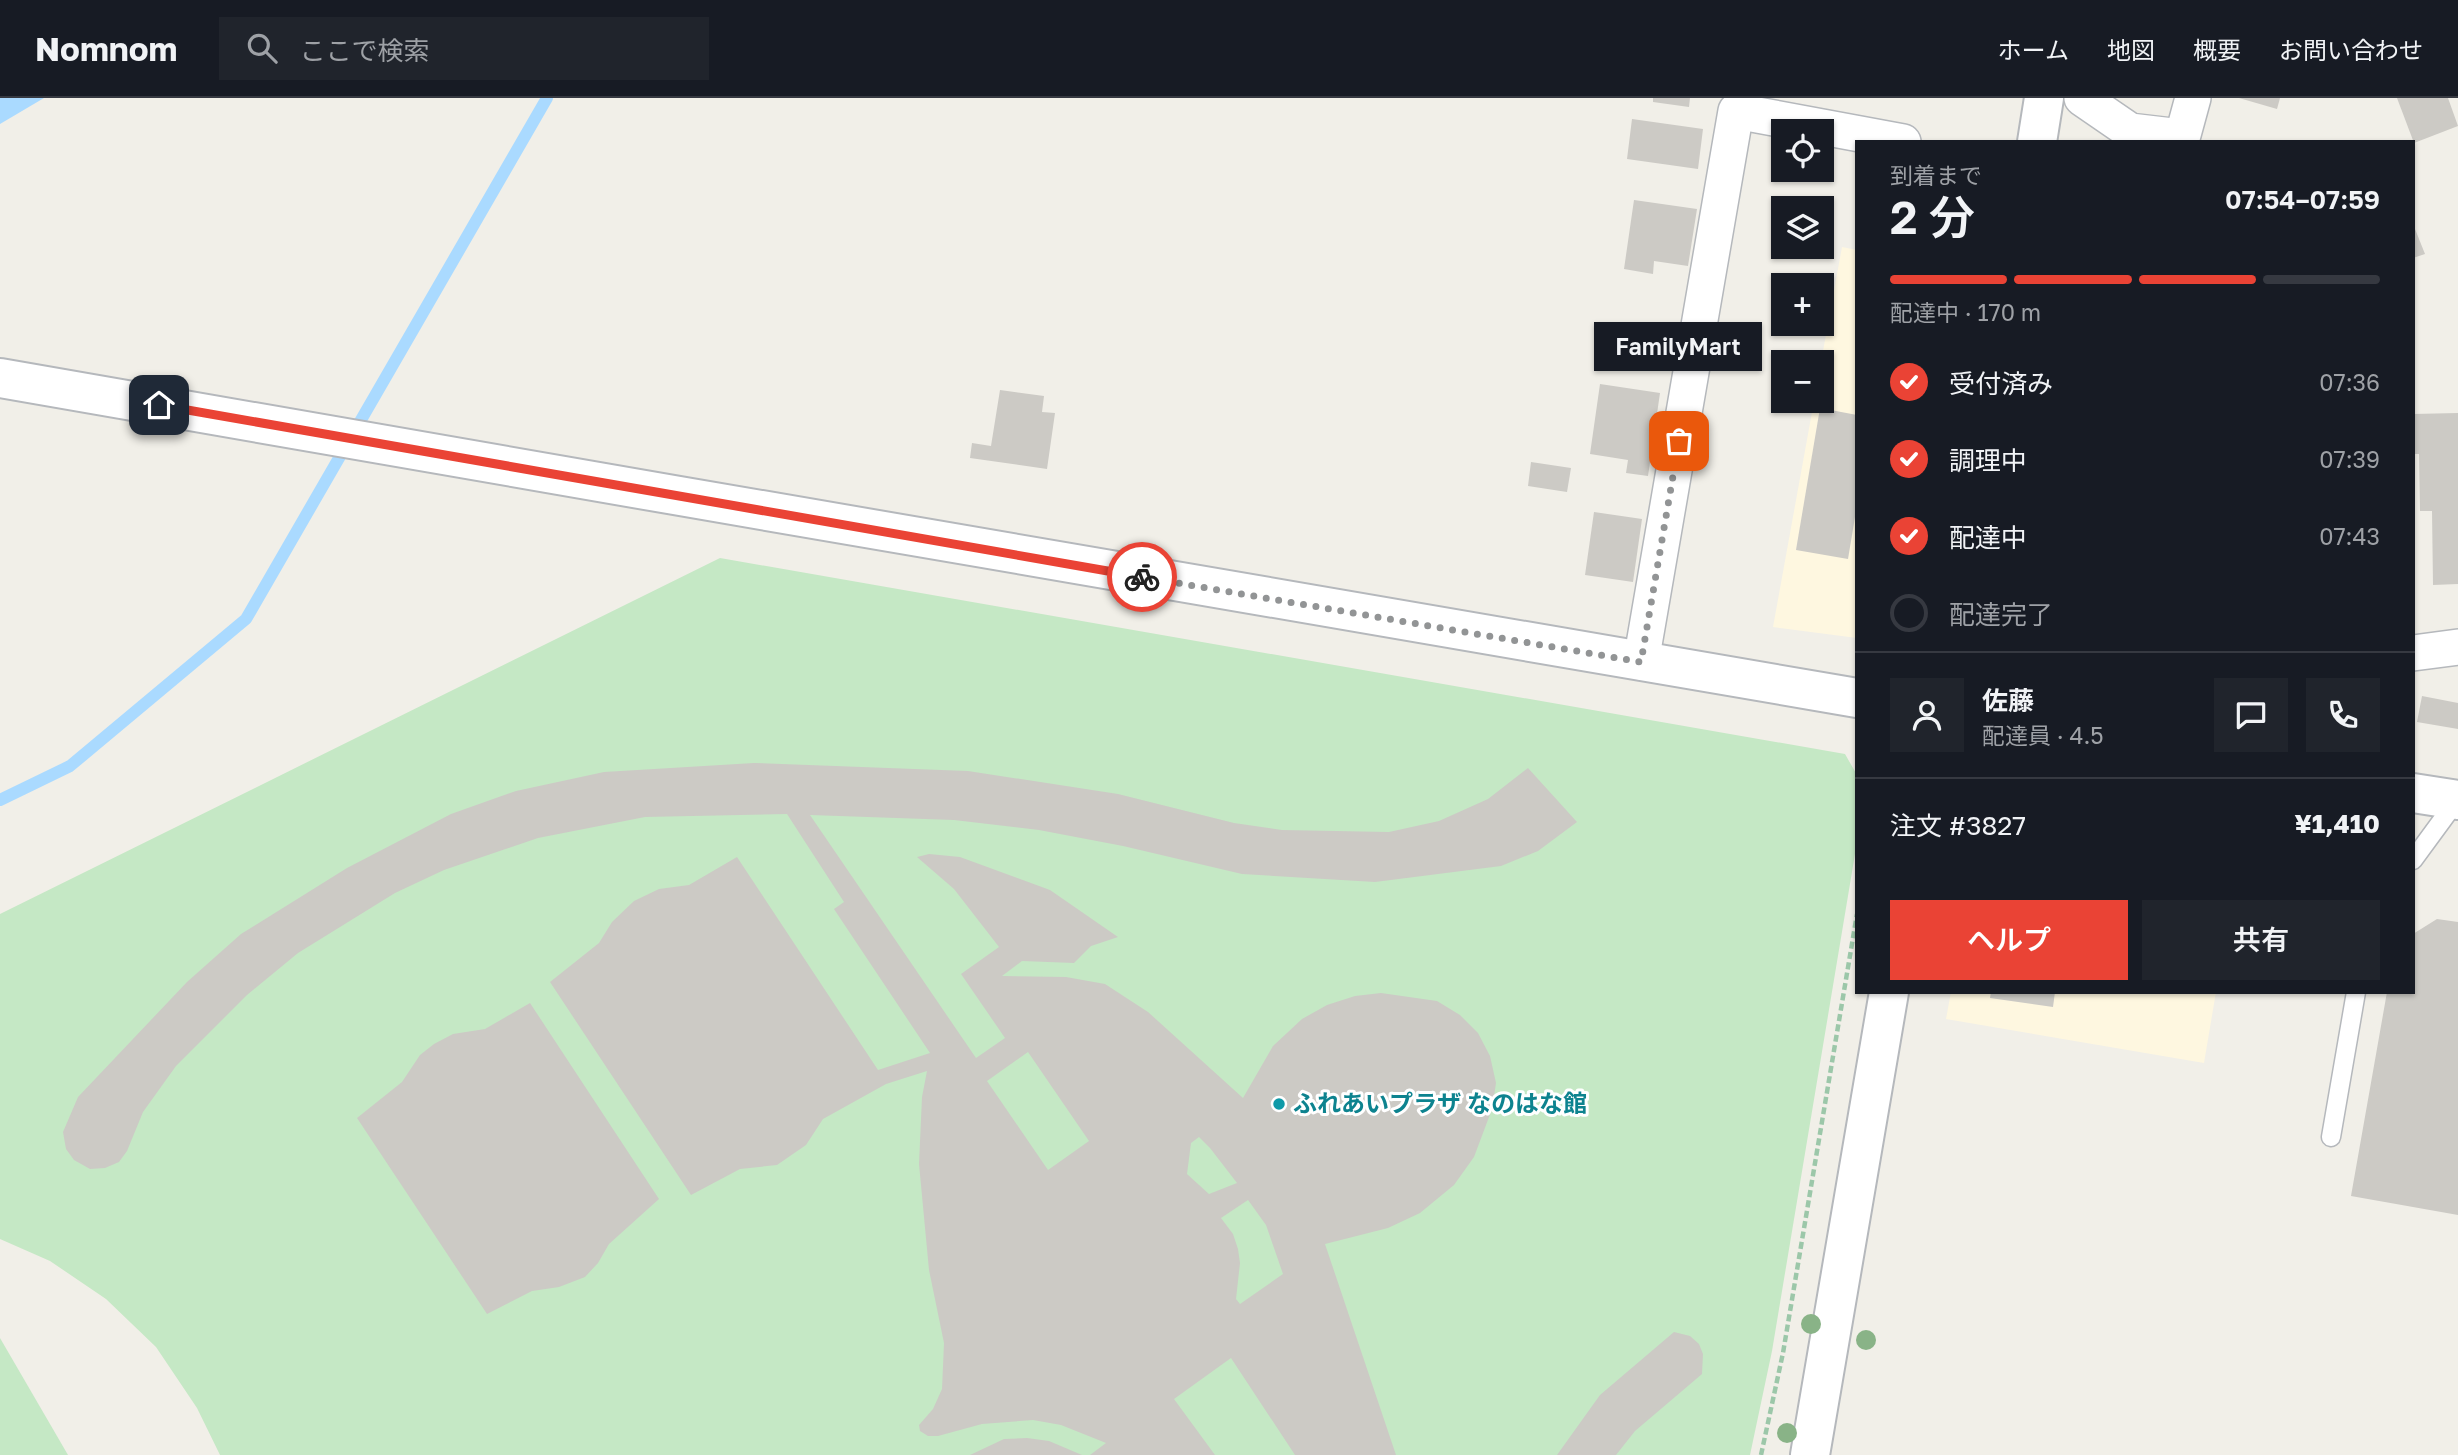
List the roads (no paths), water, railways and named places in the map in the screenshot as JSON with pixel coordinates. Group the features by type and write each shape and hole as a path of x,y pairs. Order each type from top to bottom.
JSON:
{"street":[{"path":"2037,140 2044,98"},
{"path":"2082,98 2130,131 2181,139 2193,98"},
{"path":"1641,662 1736,111 1892,140"},
{"path":"0,378 448,454 901,536 1855,698"},
{"path":"2415,653 2458,648"},
{"path":"2415,793 2458,800"},
{"path":"1810,1455 1889,994"}],"lane":[{"path":"2415,857 2458,800"},
{"path":"2331,1137 2356,994"}],"water":[{"path":"0,98 44,98 0,124"}],"waterway":[{"path":"0,800 70,766 246,619 547,98"}],"place":[{"name":"FamilyMart","path":"1679,441"},
{"name":"ふれあいプラザ なのはな館","path":"1279,1104"}]}
